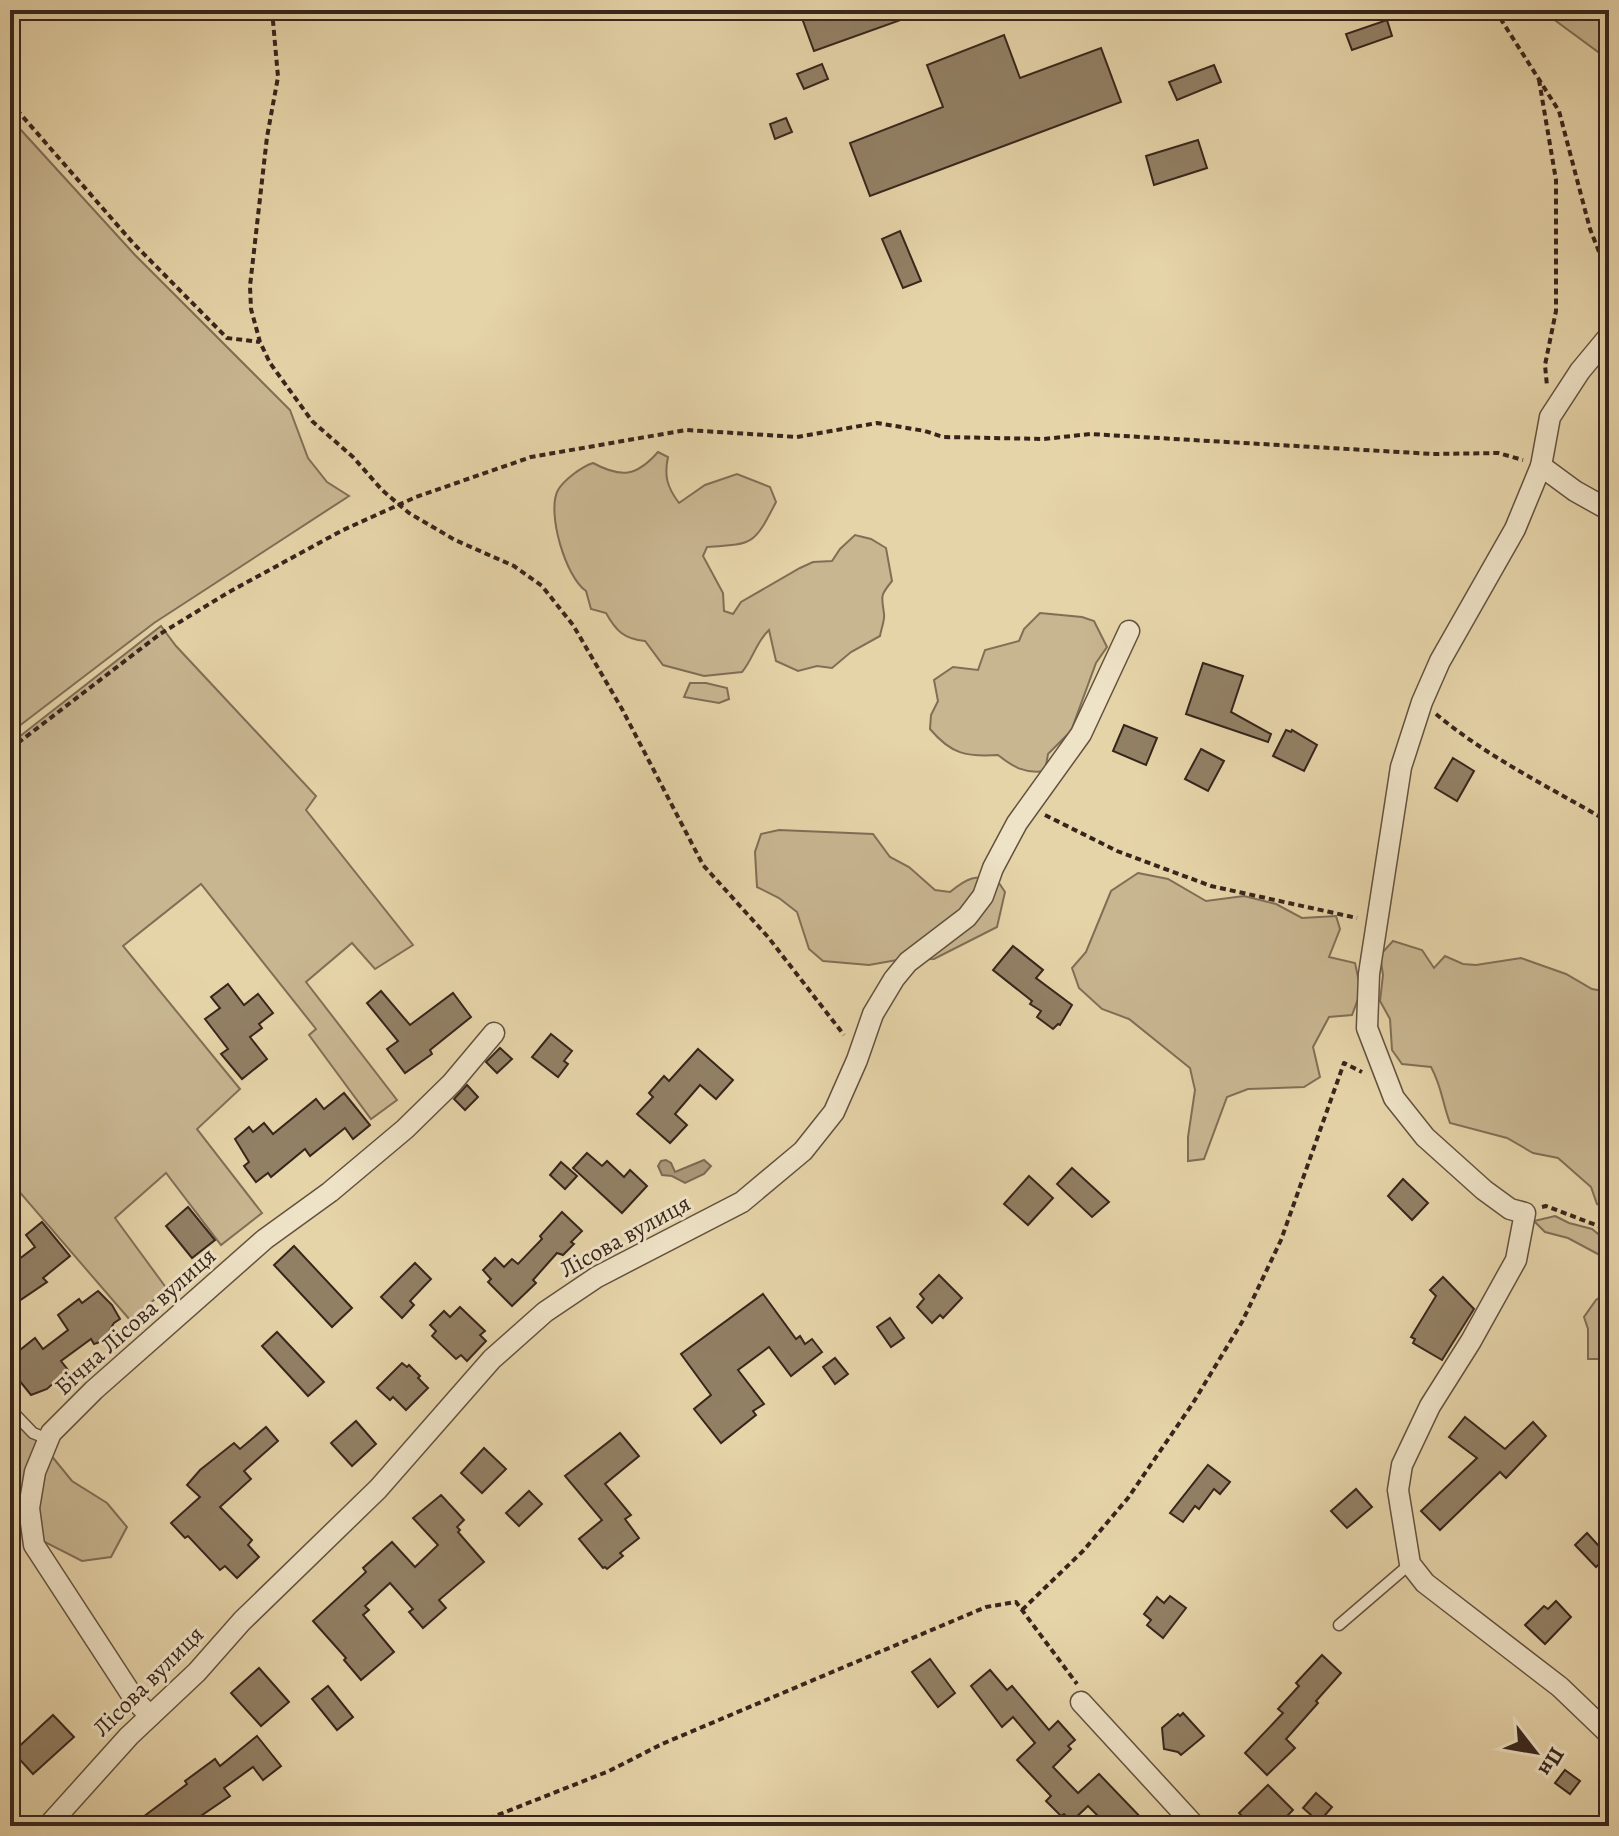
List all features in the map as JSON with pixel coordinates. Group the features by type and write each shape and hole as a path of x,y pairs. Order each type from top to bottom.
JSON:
{"street":[{"path":"1609,336 1580,371 1550,417 1541,466 1515,529 1440,661 1422,702 1401,767 1375,922 1367,1028 1394,1098 1425,1137 1484,1190 1510,1209 1525,1213 1516,1260 1430,1406 1402,1465 1398,1490 1410,1564 1425,1583 1560,1687 1609,1734"},
{"path":"1541,466 1575,491 1609,510"},
{"name":"Лісова вулиця","path":"48,1826 242,1621 378,1489 492,1359 545,1312 597,1277 742,1202 803,1151 834,1112 873,1014 894,979 908,962 967,917 983,896 993,868 1029,807 1081,734 1129,631"},
{"name":"Бічна Лісова вулиця","path":"150,1716 135,1700 34,1545 29,1508 35,1472 51,1433 94,1390 265,1239 330,1192 405,1129 452,1083 494,1033"},
{"path":"1081,1702 1195,1826"}],"lane":[{"path":"10,1409 33,1433 48,1439"},
{"path":"1339,1625 1410,1564"}],"path":[{"path":"272,10 278,77 267,137 250,286 251,309 260,342 270,363 312,421 353,457 398,505 455,540 514,566 542,586 573,625 622,709 703,865 768,937 860,1051"},
{"path":"1495,10 1559,111 1590,229 1609,277"},
{"path":"1539,80 1556,180 1556,311 1545,365 1550,417"},
{"path":"10,102 133,243 227,338 260,342"},
{"path":"10,749 160,634 229,592 343,530 398,505 531,457 644,435 686,430 797,437 877,423 943,437 1044,439 1090,434 1433,454 1498,453 1541,466"},
{"path":"1422,702 1452,728 1609,822"},
{"path":"1029,807 1117,851 1211,886 1375,922"},
{"path":"1022,1610 1083,1551 1128,1498 1193,1403 1242,1322 1281,1240 1344,1063 1389,1086"},
{"path":"1525,1213 1546,1206 1609,1230"},
{"path":"470,1826 609,1771 662,1744 986,1607 1016,1602 1079,1686 1081,1702"}],"shaded area":[{"path":"1541,10 1609,10 1609,60"},
{"path":"10,118 135,255 290,410 308,458 327,482 349,496 154,623 10,733"},
{"path":"658,452 668,457 668,481 679,503 705,485 737,474 770,487 776,502 757,534 744,543 707,547 703,556 723,593 724,611 733,614 741,602 800,568 813,562 832,561 855,535 871,539 886,548 892,581 882,597 884,616 880,636 851,652 832,668 817,666 798,671 776,661 769,630 742,672 704,676 663,665 645,641 626,636 606,613 591,609 586,591 572,573 560,544 554,513 558,490 573,474 593,463 612,471 628,472 642,466"},
{"path":"1040,613 1094,621 1107,647 1096,663 1071,731 1048,754 1045,771 1025,770 998,755 968,754 952,749 930,729 931,715 938,701 934,680 953,667 978,670 985,650 1019,641 1024,629"},
{"path":"161,626 316,796 306,810 413,945 375,969 352,943 306,982 397,1100 371,1119 309,1035 316,1029 201,884 123,946 240,1089 197,1129 262,1213 221,1245 166,1173 115,1218 167,1289 130,1320 10,1181 10,744"},
{"path":"690,683 727,688 729,699 719,703 684,697"},
{"path":"779,830 873,834 890,857 909,867 935,890 950,892 977,877 997,880 1005,892 997,927 934,959 897,960 869,965 823,961 809,949 797,912 757,887 755,852 761,834"},
{"path":"1138,873 1168,879 1206,901 1244,896 1276,904 1302,918 1336,916 1340,929 1329,957 1355,963 1361,991 1352,1015 1329,1017 1313,1047 1320,1077 1304,1087 1248,1089 1227,1097 1204,1159 1188,1161 1195,1090 1190,1068 1129,1019 1102,1009 1079,988 1072,968 1086,952 1111,891"},
{"path":"1393,941 1422,950 1434,968 1445,956 1463,964 1476,965 1521,958 1566,974 1592,989 1609,992 1609,1210 1597,1204 1591,1187 1558,1158 1533,1153 1507,1138 1450,1123 1431,1067 1402,1064 1392,1050 1390,1019 1380,1001 1383,975 1380,955"},
{"path":"666,1160 675,1172 704,1160 711,1166 704,1174 685,1183 662,1175 658,1166"},
{"path":"1555,1216 1592,1229 1609,1243 1609,1260 1568,1238 1545,1232 1534,1221"},
{"path":"1609,1291 1609,1359 1588,1359 1588,1329 1584,1317 1596,1300"},
{"path":"10,1405 72,1481 107,1503 127,1527 111,1557 82,1561 31,1535 10,1517"}],"building":[{"path":"799,10 922,10 923,12 814,51"},
{"path":"1387,20 1392,36 1352,50 1346,34"},
{"path":"1004,35 1020,78 1101,48 1121,102 870,196 850,143 943,107 927,65"},
{"path":"822,64 828,79 804,89 797,74"},
{"path":"1214,65 1221,82 1177,100 1169,82"},
{"path":"786,118 792,132 775,139 770,124"},
{"path":"1198,140 1207,168 1154,185 1146,156"},
{"path":"900,231 921,281 903,288 882,239"},
{"path":"1203,663 1243,676 1231,712 1271,734 1268,742 1186,714"},
{"path":"1124,725 1157,738 1146,765 1113,751"},
{"path":"1286,730 1292,730 1317,745 1304,771 1273,756"},
{"path":"1201,749 1224,761 1208,791 1185,779"},
{"path":"1453,758 1474,771 1457,801 1435,788"},
{"path":"1013,946 1043,970 1036,978 1072,1005 1060,1025 1053,1029 1037,1017 1041,1011 1030,1004 1032,1001 993,970"},
{"path":"228,984 244,1005 258,994 273,1013 259,1024 262,1028 250,1037 267,1059 242,1079 221,1054 228,1049 205,1019 220,1008 211,997"},
{"path":"381,991 410,1025 453,993 471,1017 430,1050 432,1054 405,1073 387,1049 398,1041 367,1003"},
{"path":"551,1034 572,1051 564,1061 568,1064 558,1077 532,1057"},
{"path":"500,1048 512,1059 497,1073 486,1062"},
{"path":"698,1049 733,1080 716,1099 700,1085 675,1114 687,1125 670,1143 637,1114 653,1097 649,1093 664,1076 669,1081"},
{"path":"467,1085 478,1097 465,1110 454,1099"},
{"path":"344,1093 370,1125 353,1139 345,1128 310,1156 305,1149 271,1177 268,1173 256,1182 244,1166 249,1162 235,1139 249,1127 253,1132 264,1123 273,1134 316,1099 324,1109"},
{"path":"587,1153 602,1166 607,1161 624,1177 630,1170 647,1186 622,1213 573,1168"},
{"path":"561,1162 577,1176 565,1189 550,1175"},
{"path":"1072,1168 1109,1202 1092,1217 1057,1184"},
{"path":"1029,1176 1053,1198 1028,1225 1004,1204"},
{"path":"1403,1179 1428,1203 1412,1220 1388,1196"},
{"path":"188,1207 215,1240 192,1258 166,1226"},
{"path":"562,1212 582,1231 563,1255 557,1253 533,1280 536,1283 512,1306 488,1282 491,1279 483,1270 495,1258 504,1267 512,1259 518,1264"},
{"path":"42,1222 70,1256 43,1278 47,1282 10,1307 10,1266 35,1247 26,1235"},
{"path":"294,1246 352,1308 332,1327 274,1265"},
{"path":"415,1263 431,1279 410,1301 414,1305 402,1318 381,1297"},
{"path":"939,1275 962,1298 943,1318 940,1315 932,1323 917,1307 924,1299 920,1294"},
{"path":"1443,1277 1474,1309 1442,1360 1413,1343 1415,1339 1411,1337 1436,1296 1430,1290"},
{"path":"98,1291 120,1319 103,1341 94,1344 91,1339 61,1361 68,1370 47,1389 31,1395 10,1369 10,1358 35,1338 43,1349 68,1330 58,1315 79,1299 82,1303"},
{"path":"763,1294 796,1339 800,1336 805,1344 812,1339 822,1352 791,1376 769,1347 738,1370 764,1404 753,1411 756,1415 721,1443 694,1409 711,1395 681,1354"},
{"path":"460,1307 485,1331 480,1335 486,1341 467,1361 461,1355 456,1359 432,1336 436,1331 430,1325 444,1311 450,1317"},
{"path":"890,1318 904,1338 891,1347 877,1327"},
{"path":"277,1332 324,1382 308,1396 262,1346"},
{"path":"835,1358 848,1374 835,1384 823,1367"},
{"path":"402,1363 407,1367 409,1365 428,1388 406,1410 393,1397 390,1400 377,1388"},
{"path":"1465,1417 1505,1449 1533,1422 1546,1436 1506,1478 1500,1472 1440,1530 1421,1511 1477,1458 1449,1437"},
{"path":"356,1421 376,1444 352,1466 331,1443"},
{"path":"266,1427 278,1441 244,1471 251,1479 220,1507 252,1540 248,1545 259,1557 237,1578 225,1566 220,1570 171,1523 200,1497 187,1485 200,1470 234,1443 240,1449"},
{"path":"620,1433 639,1456 605,1484 631,1515 625,1519 639,1538 620,1553 623,1556 607,1569 579,1539 602,1520 565,1476"},
{"path":"484,1448 506,1469 482,1493 461,1473"},
{"path":"1208,1465 1230,1482 1220,1494 1214,1489 1199,1509 1195,1506 1183,1522 1170,1513"},
{"path":"1356,1489 1372,1507 1347,1528 1331,1511"},
{"path":"529,1491 542,1504 519,1526 506,1513"},
{"path":"441,1495 464,1520 457,1527 458,1532 484,1562 439,1600 446,1608 423,1628 409,1612 413,1609 390,1583 365,1606 369,1610 363,1615 394,1652 361,1680 313,1621 366,1572 363,1568 392,1542 415,1567 438,1545 413,1518"},
{"path":"1587,1533 1608,1556 1596,1567 1575,1545"},
{"path":"1170,1596 1186,1608 1163,1638 1147,1625 1151,1620 1144,1614 1157,1597 1164,1603"},
{"path":"1556,1601 1571,1617 1545,1644 1525,1625 1544,1606 1548,1609"},
{"path":"1322,1655 1341,1673 1286,1739 1295,1748 1267,1775 1245,1753 1283,1713 1278,1709 1299,1686 1296,1683"},
{"path":"930,1659 955,1693 938,1707 912,1672"},
{"path":"259,1668 289,1702 261,1726 231,1693"},
{"path":"990,1670 1007,1690 1012,1686 1049,1730 1058,1721 1075,1740 1068,1746 1071,1749 1053,1767 1078,1793 1099,1774 1149,1826 1108,1826 1088,1806 1071,1822 1064,1814 1061,1816 1046,1801 1051,1796 1017,1760 1035,1743 1013,1717 1002,1727 971,1686"},
{"path":"328,1686 353,1717 337,1730 312,1699"},
{"path":"1183,1713 1204,1736 1181,1755 1164,1749 1162,1728"},
{"path":"53,1715 74,1737 33,1774 13,1752"},
{"path":"257,1736 281,1766 263,1780 253,1767 224,1788 230,1796 186,1826 131,1826 215,1759 220,1766"},
{"path":"1565,1770 1580,1781 1570,1794 1555,1783"},
{"path":"1268,1785 1293,1810 1277,1826 1252,1826 1239,1813"},
{"path":"1316,1793 1332,1807 1319,1822 1303,1808"}]}
